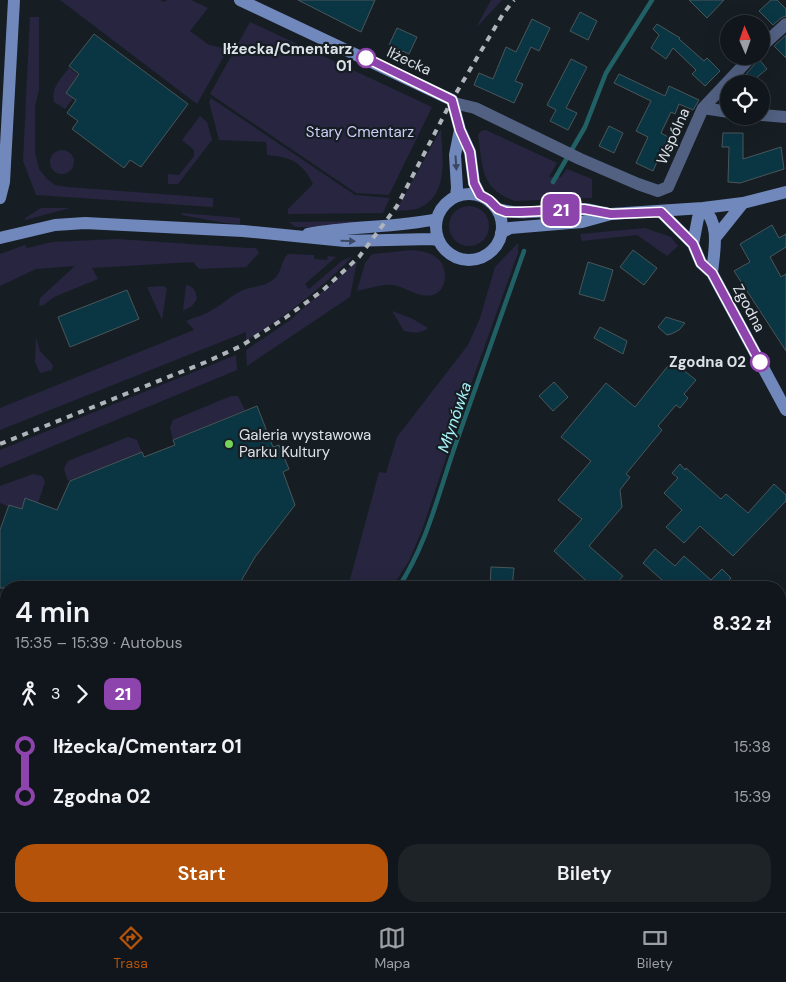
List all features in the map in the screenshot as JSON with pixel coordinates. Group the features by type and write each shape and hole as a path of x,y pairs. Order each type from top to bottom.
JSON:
{"main road":[{"path":"0,198 4,182 14,0"},
{"name":"Iłżecka","path":"240,0 448,98 454,104"},
{"path":"454,104 460,130 470,152 474,183 480,195"},
{"path":"456,196 455,154 460,130"},
{"path":"498,209 514,212 584,209 611,214 661,212 743,203 786,192"},
{"path":"464,194 480,195 489,200 498,209 501,219 501,234 498,241 481,259 470,260 448,254 438,240 436,228 440,211 456,196 464,194"},
{"path":"715,238 743,203"},
{"path":"703,208 710,214 715,238 712,273"},
{"path":"693,244 698,218 703,208"},
{"name":"Zgodna","path":"661,212 693,244 701,263 712,273 786,410"},
{"path":"501,234 510,228 582,222 611,214"},
{"path":"300,236 329,230 437,219"},
{"path":"0,238 55,225 85,223 197,228 345,241 431,238 438,240"}],"street":[{"path":"770,39 786,24"},
{"name":"Wspólna","path":"668,187 703,108 744,65"},
{"name":"Iłżecka","path":"454,104 475,108 580,159 653,190 663,190 668,187"},
{"path":"703,108 720,111"},
{"path":"770,116 786,117"}],"green space":[{"path":"60,0 160,0 164,2 167,0 191,0 208,8 190,31 209,45 228,49 197,104"},
{"path":"491,0 502,0 476,28"},
{"path":"30,17 39,17 39,90 35,106 35,153 39,169 47,179 55,185 68,187 213,198 213,207 36,195 23,161"},
{"name":"Stary Cmentarz","path":"250,22 432,107 389,195 356,193 210,94"},
{"path":"69,68 86,81 65,109 54,102 53,97 57,84"},
{"path":"211,98 355,195 390,198 383,213 288,214 288,209 313,184 305,170 289,159 267,155 266,142 219,140 209,102"},
{"path":"200,116 207,122 212,140 178,184 168,184 168,174 179,175 194,156 194,150 182,140"},
{"path":"441,129 443,162 440,184 436,194 429,202 419,208 396,211"},
{"path":"486,130 557,163 549,177 561,177 567,169 592,179 592,198 515,201 504,196 495,190 485,175 478,135 481,131"},
{"path":"62,150 71,153 74,162 71,171 62,174 53,171 50,162 53,153"},
{"path":"473,206 480,209 486,215 489,226 488,234 480,243 473,246 465,246 458,243 450,234 449,222 452,215 461,207"},
{"path":"41,208 70,208 25,220 25,218"},
{"path":"182,213 240,218 240,224 224,223 182,215"},
{"path":"382,221 312,227 295,227 289,222"},
{"path":"645,228 671,237 678,246 667,256 637,235 582,241 580,234"},
{"path":"117,239 256,248 259,253 246,267 199,269 193,262 92,268 98,279 54,297 42,306 39,305 40,298 75,266 36,269 0,286 0,254 25,245 27,248 52,242"},
{"path":"518,243 518,253 465,401 422,530 409,561 396,581 350,581 379,472 386,473 397,437 468,345 480,318 495,267"},
{"path":"412,250 431,254 443,265 445,280 438,293 428,296 388,285 357,291 365,263 372,254"},
{"path":"288,254 314,255 314,259 327,260 328,256 336,257 305,284 309,289 343,260 352,257 302,302 246,341 246,332 0,430 0,408 194,330 186,321 209,312 241,291 272,281"},
{"path":"357,261 350,297 247,366 246,350 289,321"},
{"path":"186,285 194,290 197,299 192,306 183,311"},
{"path":"163,286 167,288 162,320 147,287"},
{"path":"392,311 411,318 428,328 417,332 404,331"},
{"path":"36,337 40,351 53,365 52,370 40,373 35,362"},
{"path":"236,355 237,370 0,468 0,450"},
{"path":"231,396 238,396 245,410 173,440 170,428 173,420"},
{"path":"128,437 137,440 142,452 68,481 64,469 68,461"},
{"path":"33,474 42,476 45,482 38,503 25,499 22,509 0,503 0,486"}],"building":[{"path":"298,0 375,0 361,32"},
{"path":"689,0 724,0 707,18"},
{"path":"771,0 777,0 786,9 786,16 773,25 770,22 770,15 763,15 759,11"},
{"path":"580,12 597,21 588,40 570,31"},
{"path":"532,19 550,28 539,51 531,47 515,81 523,84 514,103 474,85 479,73 493,79 506,47 516,52"},
{"path":"657,24 680,38 704,61 707,58 720,71 705,86 692,74 696,70 673,48 666,59 651,48 659,35 653,29"},
{"path":"397,28 417,37 409,54 389,45"},
{"path":"94,34 188,104 141,167 130,160 124,168 72,129 78,121 67,113 76,100 66,93 79,74 69,66"},
{"path":"786,35 786,58 774,46"},
{"path":"571,59 587,67 566,108 577,113 568,130 550,121 556,110 547,105"},
{"path":"754,65 764,65 767,69 760,75 745,75"},
{"path":"619,74 665,96 669,86 699,100 693,110 679,104 675,114 671,112 661,133 668,137 653,171 636,163 648,137 636,131 651,101 614,83"},
{"path":"609,126 623,133 614,153 599,146"},
{"path":"723,133 743,133 743,159 781,147 784,169 740,183 728,182 729,147 722,147"},
{"path":"772,225 779,238 786,234 786,247 770,257 781,277 786,274 786,351 734,271 750,262 740,244"},
{"path":"633,250 657,268 644,285 620,267"},
{"path":"588,262 613,270 604,301 579,294"},
{"path":"127,290 139,319 70,347 58,317"},
{"path":"666,317 685,323 679,330 667,335 658,327"},
{"path":"600,327 627,341 623,354 594,338"},
{"path":"672,361 696,380 684,394 688,398 680,408 676,405 658,426 662,430 626,474 630,477 620,490 622,507 589,546 623,576 618,581 586,581 554,551 582,519 558,500 591,461 561,437 606,383 635,407"},
{"path":"554,382 568,397 553,411 539,396"},
{"path":"257,406 273,447 279,445 289,469 283,472 295,505 255,557 241,581 0,581 0,530 9,505 22,509 25,498 57,510 70,481 142,452 144,457 175,445 173,440"},
{"path":"680,464 721,499 726,494 748,513 774,484 786,495 786,501 733,556 700,526 684,543 666,527 682,510 664,493 678,478 672,473"},
{"path":"655,549 675,566 684,556 711,580 722,569 731,578 729,581 663,581 643,563"},
{"path":"491,567 514,568 513,581 490,581"}],"waterway":[{"name":"Młynówka","path":"553,182 585,127 606,73 652,0"},
{"name":"Młynówka","path":"402,581 417,554 431,519 524,251"}],"railway":[{"path":"0,444 206,362 241,346 285,318 322,291 359,257 397,206 452,100 503,14 514,0"}],"bus line":[{"name":"21","path":"366,58 452,100 460,130 470,152 474,183 480,195 489,200 498,209 506,212 584,209 611,214 661,212 693,244 701,263 712,273 760,362"}],"place":[{"name":"Iłżecka/Cmentarz 01","path":"366,58"},
{"name":"Zgodna 02","path":"760,362"},
{"name":"Galeria wystawowa Parku Kultury","path":"229,444"}]}
